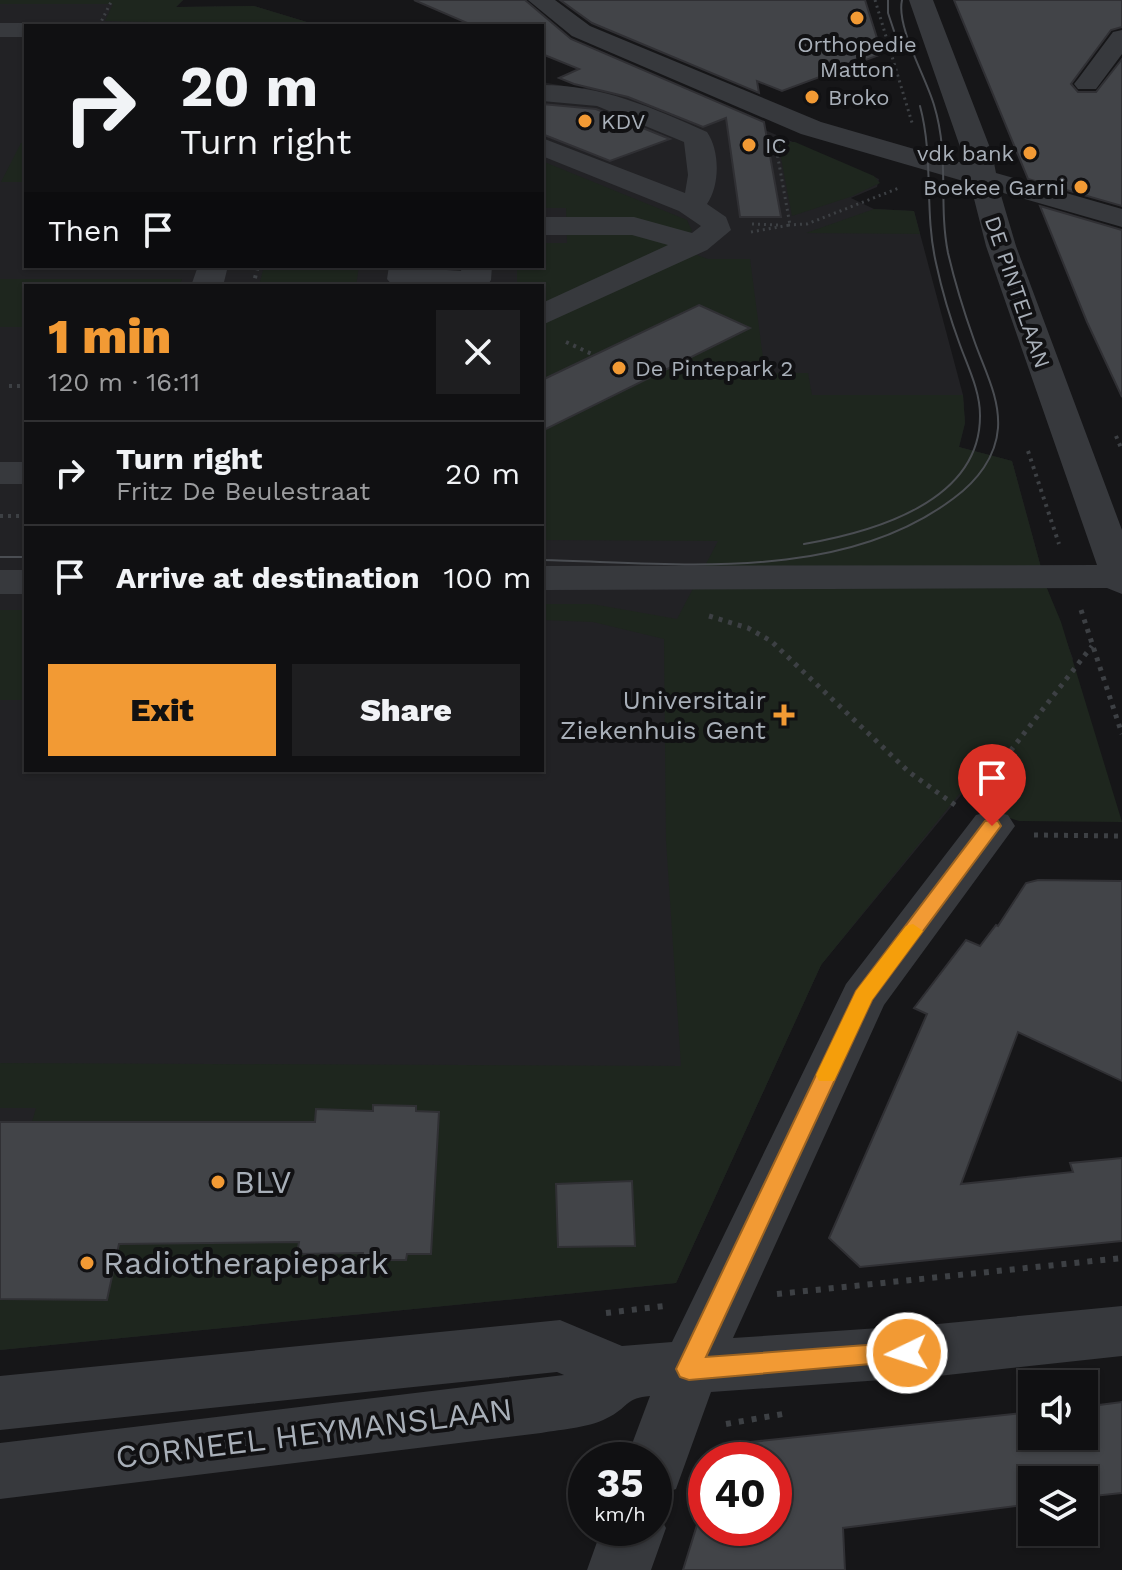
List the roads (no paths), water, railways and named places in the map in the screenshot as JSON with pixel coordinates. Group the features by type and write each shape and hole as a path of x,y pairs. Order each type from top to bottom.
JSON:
{"street":[{"path":"540,0 581,31 811,128 824,137 880,158 944,175 984,180 1122,218"},
{"name":"DE PINTELAAN","path":"921,0 978,153 989,210 1001,246 1121,579"},
{"path":"0,30 24,30"},
{"path":"1087,84 1122,37"},
{"path":"544,93 592,94 621,103 697,138 703,190 697,201 689,205"},
{"path":"544,147 689,205 716,223 716,230 696,244 553,323"},
{"path":"544,226 634,226 696,244"},
{"path":"404,268 402,279 476,280 477,268"},
{"path":"0,473 24,473"},
{"path":"544,578 1121,579"},
{"path":"0,582 24,582"},
{"path":"663,1442 689,1369 863,997 978,818"},
{"name":"CORNEEL HEYMANSLAAN","path":"0,1403 560,1346 619,1372 938,1350 1122,1331"},
{"name":"CORNEEL HEYMANSLAAN","path":"0,1471 541,1406 591,1397 619,1372"},
{"path":"619,1570 628,1546"}],"tram line":[{"path":"888,0 888,13 894,31"},
{"path":"544,560 702,564 810,556 861,544 909,525 954,498 984,468 996,439 996,405 948,253 939,124 907,38 901,11 902,0"},
{"path":"804,544 861,531 918,508 943,491 963,470 976,445 980,415 978,397 950,315 932,243 927,145 920,106"},
{"path":"0,557 24,557"}],"place":[{"name":"Orthopedie Matton","path":"857,18"},
{"name":"Broko","path":"812,97"},
{"name":"KDV","path":"585,121"},
{"name":"IC","path":"749,145"},
{"name":"vdk bank","path":"1030,153"},
{"name":"Boekee Garni","path":"1081,187"},
{"name":"De Pintepark 2","path":"619,368"},
{"name":"Universitair Ziekenhuis Gent","path":"784,715"},
{"name":"BLV","path":"218,1182"},
{"name":"Radiotherapiepark","path":"87,1263"}]}
